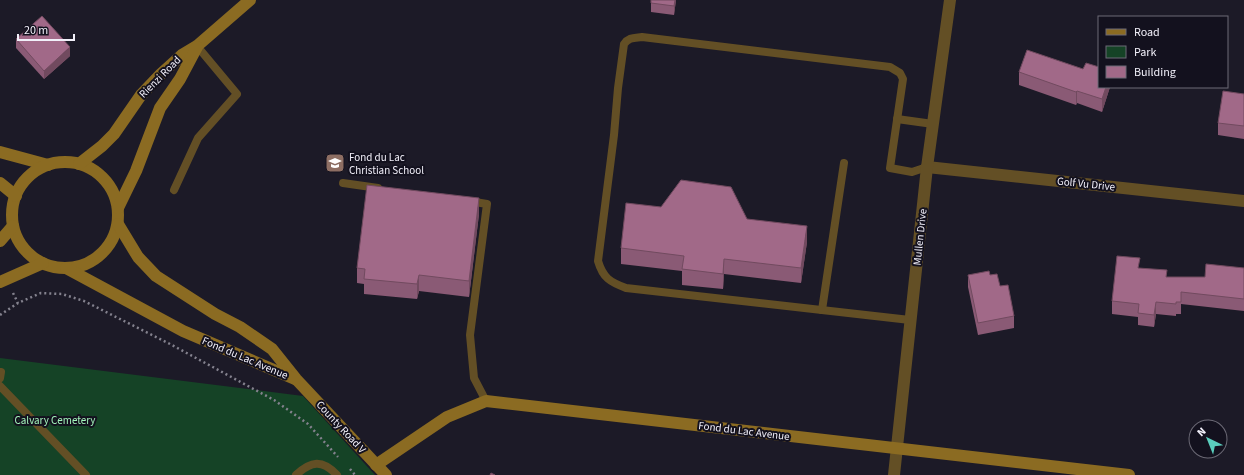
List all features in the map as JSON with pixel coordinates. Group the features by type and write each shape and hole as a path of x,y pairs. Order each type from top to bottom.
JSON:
{"main road":[{"name":"Rienzi Road","path":"79,164 102,146 114,134 141,95 161,74 182,55 197,46 250,0"},
{"path":"118,208 136,171 160,108 180,79 197,46"},
{"path":"0,152 48,165"},
{"path":"64,162 79,164 93,170 105,180 114,193 118,208 118,224 113,238 105,250 94,260 81,266 66,268 52,267 38,261 26,252 18,240 13,226 12,212 16,196 23,183 34,172 48,165 64,162"},
{"path":"0,183 16,196"},
{"name":"Fond du Lac Avenue","path":"118,224 138,258 156,276 215,314 240,327 272,349 296,379"},
{"path":"0,241 13,226"},
{"path":"0,282 43,263"},
{"name":"Fond du Lac Avenue","path":"66,268 183,331 296,379"},
{"name":"County Road V","path":"296,379 386,475"},
{"name":"Fond du Lac Avenue","path":"376,465 447,417 486,401 1129,475"}],"street":[{"name":"Mullen Drive","path":"894,475 927,167 950,0"},
{"name":"Golf Vu Drive","path":"927,167 1244,200"}],"lane":[{"path":"910,320 626,288 608,280 598,261 624,44 627,39 642,37 890,67 900,73 903,79 890,168 912,172 927,167"},
{"path":"174,190 198,138 237,94 197,46"},
{"path":"896,119 933,124"},
{"path":"822,310 844,163"},
{"path":"343,183 388,190"},
{"path":"464,200 487,204 470,335 474,378 486,401"},
{"path":"0,386 86,475"},
{"path":"296,475 308,466 319,463 328,466 337,475"}],"path":[{"path":"0,315 18,303 41,293 62,294 84,301 170,344 274,400 308,424 340,458"},
{"path":"345,464 355,475"}],"green space":[{"name":"Calvary Cemetery","path":"0,358 303,396 375,475 0,475"}],"building":[{"path":"651,0 675,0 674,6 651,3"},
{"path":"42,16 70,47 44,71 16,39"},
{"path":"1027,50 1083,69 1086,63 1098,67 1098,88 1106,88 1102,99 1077,91 1076,92 1019,72"},
{"path":"1223,91 1244,94 1244,126 1218,123"},
{"path":"681,180 731,187 747,219 807,226 801,268 724,259 723,274 682,269 684,256 621,248 626,203 661,207"},
{"path":"367,185 479,198 469,281 419,275 417,284 364,279 365,269 357,268"},
{"path":"1117,256 1140,258 1138,268 1167,270 1166,277 1205,277 1206,264 1244,268 1244,299 1181,292 1181,302 1176,302 1176,304 1156,302 1154,315 1138,313 1139,304 1112,301"},
{"path":"989,271 990,275 997,274 1000,286 1008,285 1014,316 978,323 968,275"}],"place":[{"name":"Fond du Lac Christian School","path":"335,163"}]}
